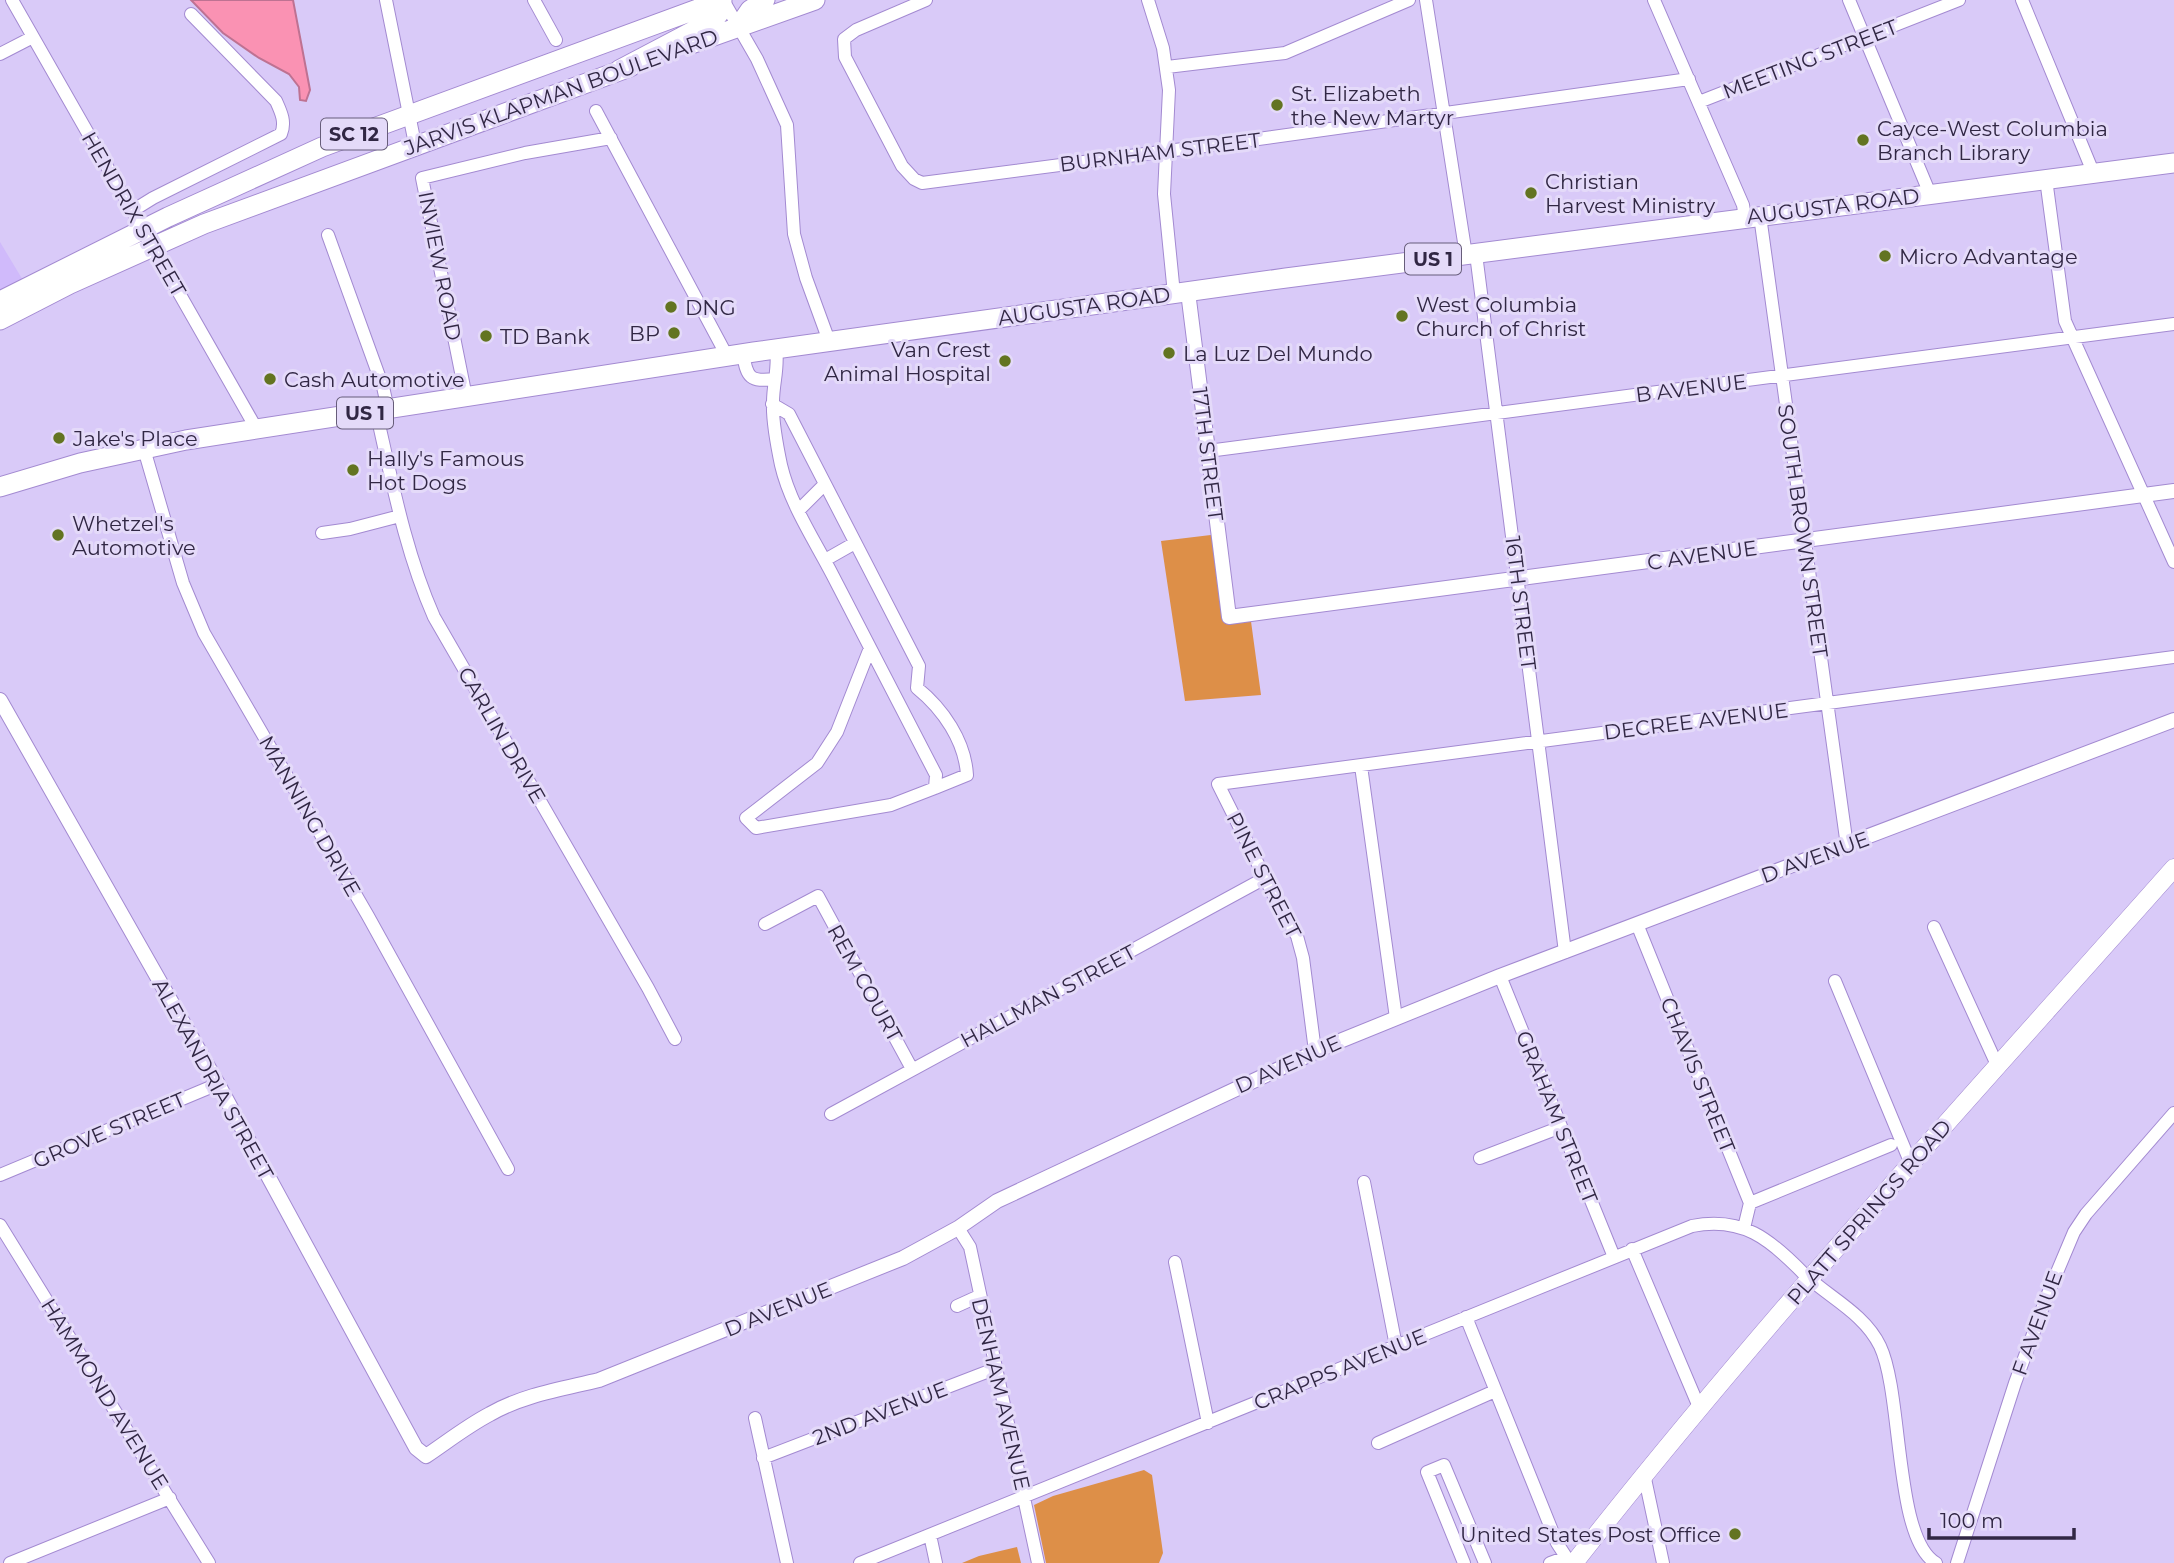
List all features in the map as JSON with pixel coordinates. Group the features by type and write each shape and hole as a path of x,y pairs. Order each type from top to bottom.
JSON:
{"main road":[{"name":"JARVIS KLAPMAN BOULEVARD","path":"0,320 147,238 322,147 723,0"},
{"path":"619,70 714,20 723,0"},
{"path":"738,27 750,10 765,0"},
{"name":"JARVIS KLAPMAN BOULEVARD","path":"0,301 147,238 204,224 415,144 815,0"},
{"name":"AUGUSTA ROAD","path":"2,485 144,449 256,428 829,341 2174,163"},
{"name":"PLATT SPRINGS ROAD","path":"1570,1561 1810,1279 2174,868"}],"street":[{"name":"HENDRIX STREET","path":"12,0 256,428"},
{"path":"386,0 415,144"},
{"path":"534,0 556,40"},
{"path":"723,0 769,83 787,125 794,234 829,341"},
{"name":"BURNHAM STREET","path":"926,0 856,30 844,39 845,57 849,66 902,166 907,174 922,183 1689,79"},
{"path":"1148,0 1167,67 1169,90 1164,194 1181,293"},
{"path":"1167,67 1286,53 1409,0"},
{"name":"16TH STREET","path":"1426,0 1496,413 1565,952"},
{"name":"SOUTH BROWN STREET","path":"1654,0 1743,205 1753,217 1781,376 1847,846"},
{"path":"1849,0 1930,194"},
{"name":"MEETING STREET","path":"1699,102 1959,0"},
{"path":"2022,0 2093,173"},
{"path":"132,211 281,134 284,126 276,101 191,14"},
{"path":"0,54 33,37"},
{"path":"596,111 747,373 761,381 775,379"},
{"name":"INVIEW ROAD","path":"466,397 422,177 525,153 611,138"},
{"path":"2046,179 2065,321 2174,562"},
{"name":"CARLIN DRIVE","path":"328,235 383,387 382,410 400,516 419,583 435,617 675,1039"},
{"name":"17TH STREET","path":"1181,293 1208,451 1229,617"},
{"name":"B AVENUE","path":"1208,451 2174,324"},
{"path":"776,349 778,363 772,404 781,466 799,510 936,775 934,788"},
{"path":"772,404 789,414 919,666 917,688"},
{"name":"MANNING DRIVE","path":"144,449 183,583 204,633 368,916 508,1169"},
{"path":"799,510 825,484"},
{"name":"C AVENUE","path":"1229,617 2174,491"},
{"path":"322,533 400,516"},
{"path":"825,560 855,542"},
{"path":"870,648 837,732 817,763 746,818 756,828 891,804 967,775 966,761 949,723 931,699 917,688"},
{"name":"DECREE AVENUE","path":"1218,784 2174,657"},
{"path":"897,699 917,688"},
{"name":"ALEXANDRIA STREET","path":"0,700 218,1084 416,1448 426,1456"},
{"name":"D AVENUE","path":"426,1456 475,1422 507,1405 550,1391 599,1380 881,1268 958,1228 997,1200 1315,1051 1500,976 2174,720"},
{"path":"1361,766 1396,1018"},
{"name":"PINE STREET","path":"1218,784 1301,947 1315,1051"},
{"name":"HALLMAN STREET","path":"831,1114 1265,878"},
{"name":"REM COURT","path":"765,924 818,896 912,1069"},
{"name":"CHAVIS STREET","path":"1637,924 1750,1203"},
{"path":"1934,927 1998,1067"},
{"name":"GRAHAM STREET","path":"1500,976 1614,1257"},
{"path":"1835,981 1911,1164"},
{"name":"GROVE STREET","path":"0,1175 218,1084"},
{"name":"F AVENUE","path":"1957,1563 2015,1383 2059,1263 2086,1214 2174,1113"},
{"path":"1480,1158 1561,1127"},
{"path":"1744,1228 1750,1203 1891,1145"},
{"path":"1364,1182 1396,1346"},
{"name":"CRAPPS AVENUE","path":"860,1563 1614,1257 1692,1226 1717,1222 1760,1235 1780,1250 1864,1324 1881,1348 1891,1386 1910,1521 1923,1553 1936,1563"},
{"name":"HAMMOND AVENUE","path":"0,1225 209,1563"},
{"name":"DENHAM AVENUE","path":"958,1228 970,1248 1038,1563"},
{"path":"1632,1250 1699,1407"},
{"path":"1175,1262 1208,1423"},
{"path":"957,1306 979,1296"},
{"path":"1466,1318 1557,1543 1570,1561"},
{"name":"2ND AVENUE","path":"763,1458 997,1368"},
{"path":"1378,1443 1495,1391"},
{"path":"755,1418 787,1563"},
{"path":"1464,1563 1427,1472 1444,1465 1485,1563"},
{"path":"1644,1474 1662,1563"},
{"path":"10,1563 170,1499"},
{"path":"930,1535 936,1563"},
{"path":"1550,1563 1570,1561"}],"shaded area":[{"path":"191,0 293,0 310,90 306,101 300,100 299,87 289,74 259,58 223,33"},
{"path":"0,242 27,287 0,300"},
{"path":"1219,534 1229,616 1250,614 1261,695 1185,701 1161,541"},
{"path":"1144,1470 1152,1475 1163,1553 1159,1563 1046,1563 1034,1505 1053,1496"},
{"path":"1017,1547 1021,1563 962,1563 979,1556"}],"place":[{"name":"St. Elizabeth the New Martyr","path":"1277,105"},
{"name":"Cayce-West Columbia Branch Library","path":"1863,140"},
{"name":"Christian Harvest Ministry","path":"1531,193"},
{"name":"Micro Advantage","path":"1885,256"},
{"name":"DNG","path":"671,307"},
{"name":"West Columbia Church of Christ","path":"1402,316"},
{"name":"BP","path":"674,333"},
{"name":"TD Bank","path":"486,336"},
{"name":"La Luz Del Mundo","path":"1169,353"},
{"name":"Van Crest Animal Hospital","path":"1005,361"},
{"name":"Cash Automotive","path":"270,379"},
{"name":"Jake's Place","path":"59,438"},
{"name":"Hally's Famous Hot Dogs","path":"353,470"},
{"name":"Whetzel's Automotive","path":"58,535"},
{"name":"United States Post Office","path":"1735,1534"}]}
